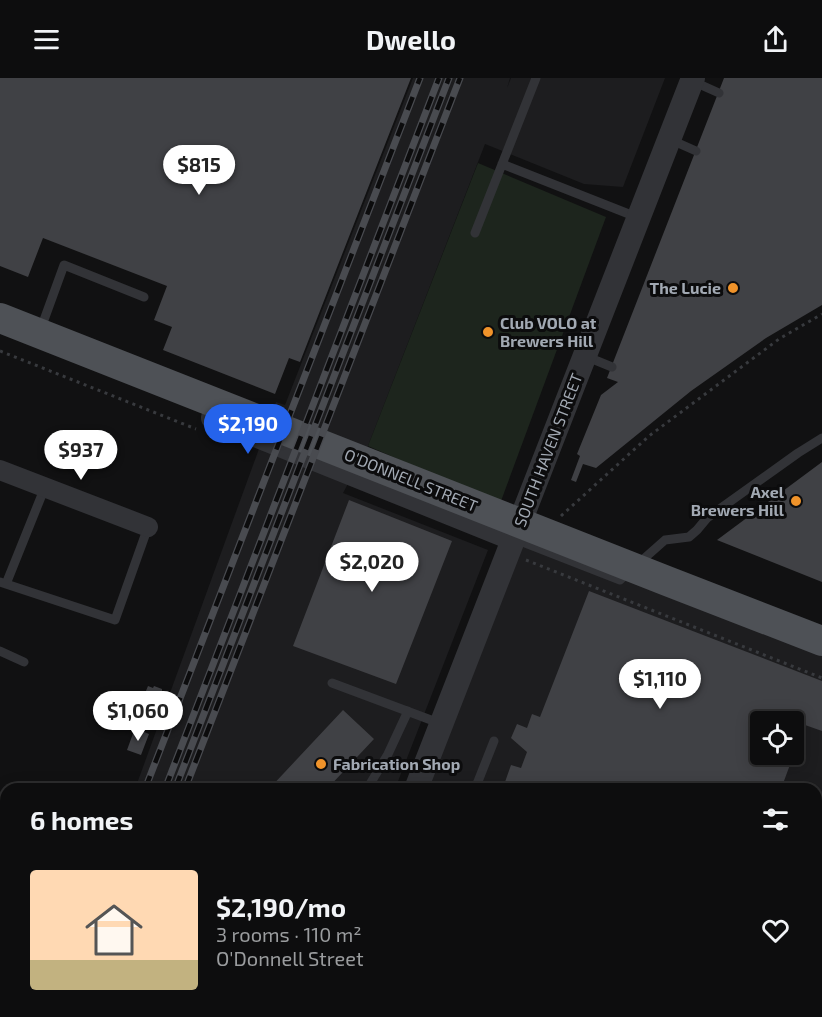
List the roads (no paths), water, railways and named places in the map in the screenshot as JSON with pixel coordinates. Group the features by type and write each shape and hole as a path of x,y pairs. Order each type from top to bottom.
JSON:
{"main road":[{"name":"O'DONNELL STREET","path":"0,318 822,663"},
{"name":"O'DONNELL STREET","path":"0,340 661,597 822,641"}],"street":[{"name":"SOUTH HAVEN STREET","path":"418,783 693,80"},
{"name":"O'DONNELL STREET","path":"0,330 513,539"},
{"path":"0,470 148,527"}],"lane":[{"path":"475,233 536,78"},
{"path":"693,80 719,93"},
{"path":"669,139 696,150"},
{"path":"502,164 639,218"},
{"path":"35,344 64,265 144,297"},
{"path":"585,356 612,367"},
{"path":"513,539 620,580 665,540 689,537 708,518 822,438"},
{"path":"45,487 3,583 115,620 148,527"},
{"path":"0,651 24,662"},
{"path":"332,683 442,723"},
{"path":"371,783 388,754 408,711"},
{"path":"477,783 494,741"}],"railway":[{"path":"147,783 420,78"},
{"path":"167,783 439,78"},
{"path":"177,783 449,78"},
{"path":"187,783 460,78"}],"place":[{"name":"The Lucie","path":"733,288"},
{"name":"Club VOLO at Brewers Hill","path":"488,332"},
{"name":"Axel Brewers Hill","path":"796,501"},
{"name":"Fabrication Shop","path":"321,764"}]}
